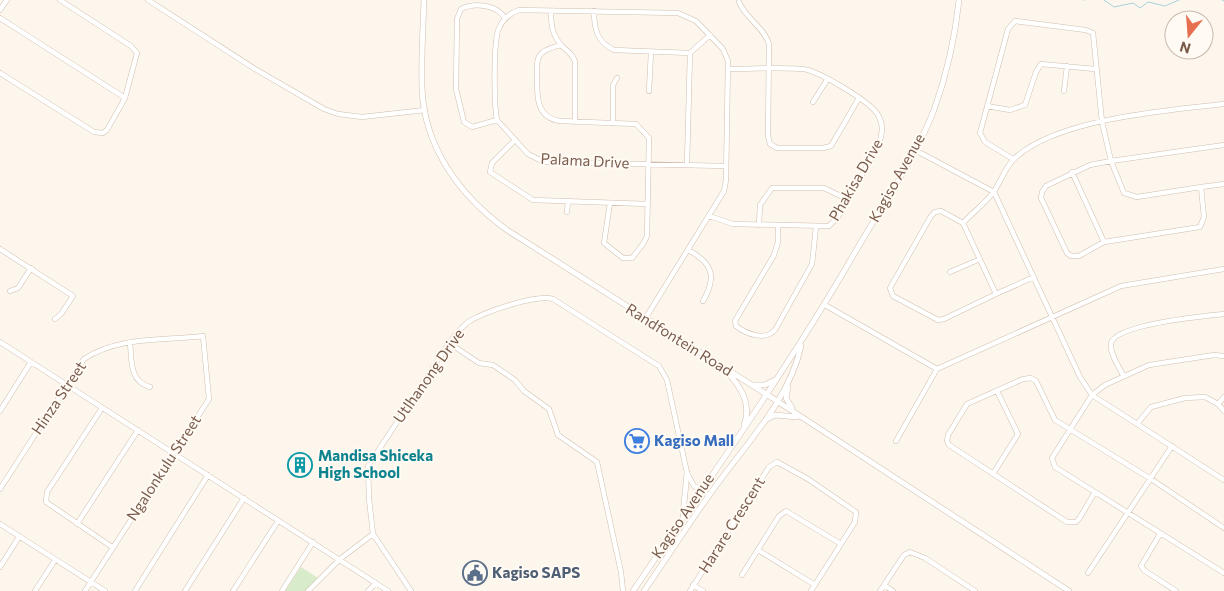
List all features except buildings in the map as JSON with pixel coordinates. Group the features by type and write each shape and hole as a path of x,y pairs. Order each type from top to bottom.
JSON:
{"street":[{"path":"0,10 7,0"},
{"path":"0,73 98,133 107,130 125,98 137,58 135,50 60,0"},
{"path":"148,0 262,73 324,109 338,114 362,118 424,110"},
{"name":"Randfontein Road","path":"424,0 422,88 424,110 431,136 448,170 473,202 507,230 777,401 1069,591"},
{"name":"Kagiso Avenue","path":"633,591 802,343 915,150 933,112 944,82 952,53 959,0"},
{"path":"739,2 745,14 769,41 768,136 770,144 777,148 823,148 831,146 859,98"},
{"path":"505,18 500,11 494,8 471,6 461,9 457,19 456,89 464,122 472,127 497,120 497,33 505,18 519,10 683,14 696,21 723,49 730,69 724,191 645,319"},
{"path":"551,11 552,30 561,45 573,55 575,62 575,122"},
{"path":"594,11 597,34 611,49 690,53 710,35"},
{"path":"0,18 125,98"},
{"path":"1014,159 986,142 980,136 1008,29 1013,22 1090,31 1095,40 1095,69 1102,122 1111,161 1122,189 1130,196 1224,184"},
{"path":"561,45 539,55 537,98 539,107 551,119 575,122 636,124 649,138 646,239 635,256 626,259 604,243 610,203"},
{"path":"649,91 652,52"},
{"path":"686,164 690,53"},
{"path":"987,106 1010,110 1021,107 1028,100 1039,66 1046,63 1095,69"},
{"path":"1064,91 1066,66"},
{"name":"Phakisa Drive","path":"709,216 727,224 816,227 833,224 879,145 882,132 879,116 868,103 827,80 804,70 730,69"},
{"path":"613,123 613,85 617,78"},
{"path":"813,102 827,80"},
{"path":"963,222 994,192 1014,159 1028,148 1052,136 1076,127 1102,122 1224,104"},
{"name":"Palama Drive","path":"497,120 533,158 540,161 726,166"},
{"path":"515,140 490,165 492,175 530,199 648,204"},
{"path":"1202,187 1204,217 1200,227 1104,242 1078,256 1071,256 1067,253 1041,195 1046,186 1084,166 1224,145"},
{"path":"915,150 994,192 1080,377 1092,395 1224,480"},
{"path":"1072,172 1104,242"},
{"path":"759,225 760,205 772,188 824,188 848,199"},
{"path":"567,212 568,202"},
{"path":"996,294 963,222 941,211 935,212 891,285 891,294 938,320 1034,277"},
{"path":"778,226 778,242 774,255 736,321 736,326 742,331 763,336 769,335 774,330 812,264 816,227"},
{"path":"0,249 73,296 61,314 55,319"},
{"path":"688,250 705,261 710,270 710,286 703,301"},
{"path":"950,272 980,259"},
{"path":"10,291 18,288 31,268"},
{"path":"896,441 937,369 1121,286 1224,269"},
{"name":"Utlhanong Drive","path":"411,591 374,534 368,499 368,466 449,343 466,324 482,315 537,298 548,298 558,301 662,370 667,380 687,474 692,483 709,495"},
{"path":"825,305 937,369"},
{"path":"1123,375 1111,348 1113,339 1117,335 1145,325 1224,314"},
{"name":"Hinza Street","path":"0,489 67,384 89,356 111,346 203,336"},
{"name":"Ngalonkulu Street","path":"85,591 209,399 203,336"},
{"path":"0,342 388,591"},
{"path":"130,343 135,378 142,384 150,387"},
{"path":"449,343 479,363 493,365 515,380 524,392 549,410 558,435 597,462 622,576 622,591"},
{"name":"Kagiso Avenue","path":"644,591 709,495 777,401 792,377 802,343"},
{"path":"1224,356 1214,355 1154,364 1123,375 1092,395 1053,454 1052,464 1224,573"},
{"path":"0,411 31,362"},
{"path":"724,368 738,384 745,399 747,413 741,432"},
{"path":"750,384 765,386 779,377"},
{"path":"792,377 786,398 801,418"},
{"path":"1095,492 1079,519 1071,523 949,445 947,438 964,407 1023,379 1033,379 1052,417 1151,479 1224,528"},
{"path":"994,474 1018,434 997,391"},
{"path":"1137,424 1151,407 1161,403 1205,397 1218,404 1224,411"},
{"path":"1218,404 1224,397"},
{"path":"102,408 46,496 48,505 112,547"},
{"path":"760,425 775,415 801,418"},
{"path":"77,524 138,430"},
{"path":"1088,573 1172,446"},
{"name":"Harare Crescent","path":"690,591 769,467 777,462 808,479 854,509 857,514 855,522 841,544"},
{"path":"681,520 686,500 687,474"},
{"path":"135,591 208,475"},
{"path":"185,591 244,498"},
{"path":"742,575 778,516 786,511 841,544 811,591"},
{"path":"233,591 278,520"},
{"path":"0,524 105,591"},
{"path":"308,591 340,559 374,534"},
{"path":"1160,534 1141,566 1145,571 1176,591"},
{"path":"0,567 19,537"},
{"path":"282,591 313,542"},
{"path":"758,550 815,585"},
{"path":"880,591 904,555 910,552 925,558 975,591"},
{"path":"35,591 55,560"},
{"path":"368,591 376,583"},
{"path":"694,585 703,591"},
{"path":"884,585 893,591"}],"green space":[{"path":"301,567 318,578 305,591 285,591"}],"waterway":[{"path":"1104,0 1114,7 1133,3 1140,8 1148,2 1165,6 1179,0"}],"place":[{"name":"Kagiso Mall","path":"637,441"},
{"name":"Mandisa Shiceka High School","path":"300,465"},
{"name":"Kagiso SAPS","path":"475,573"}]}
